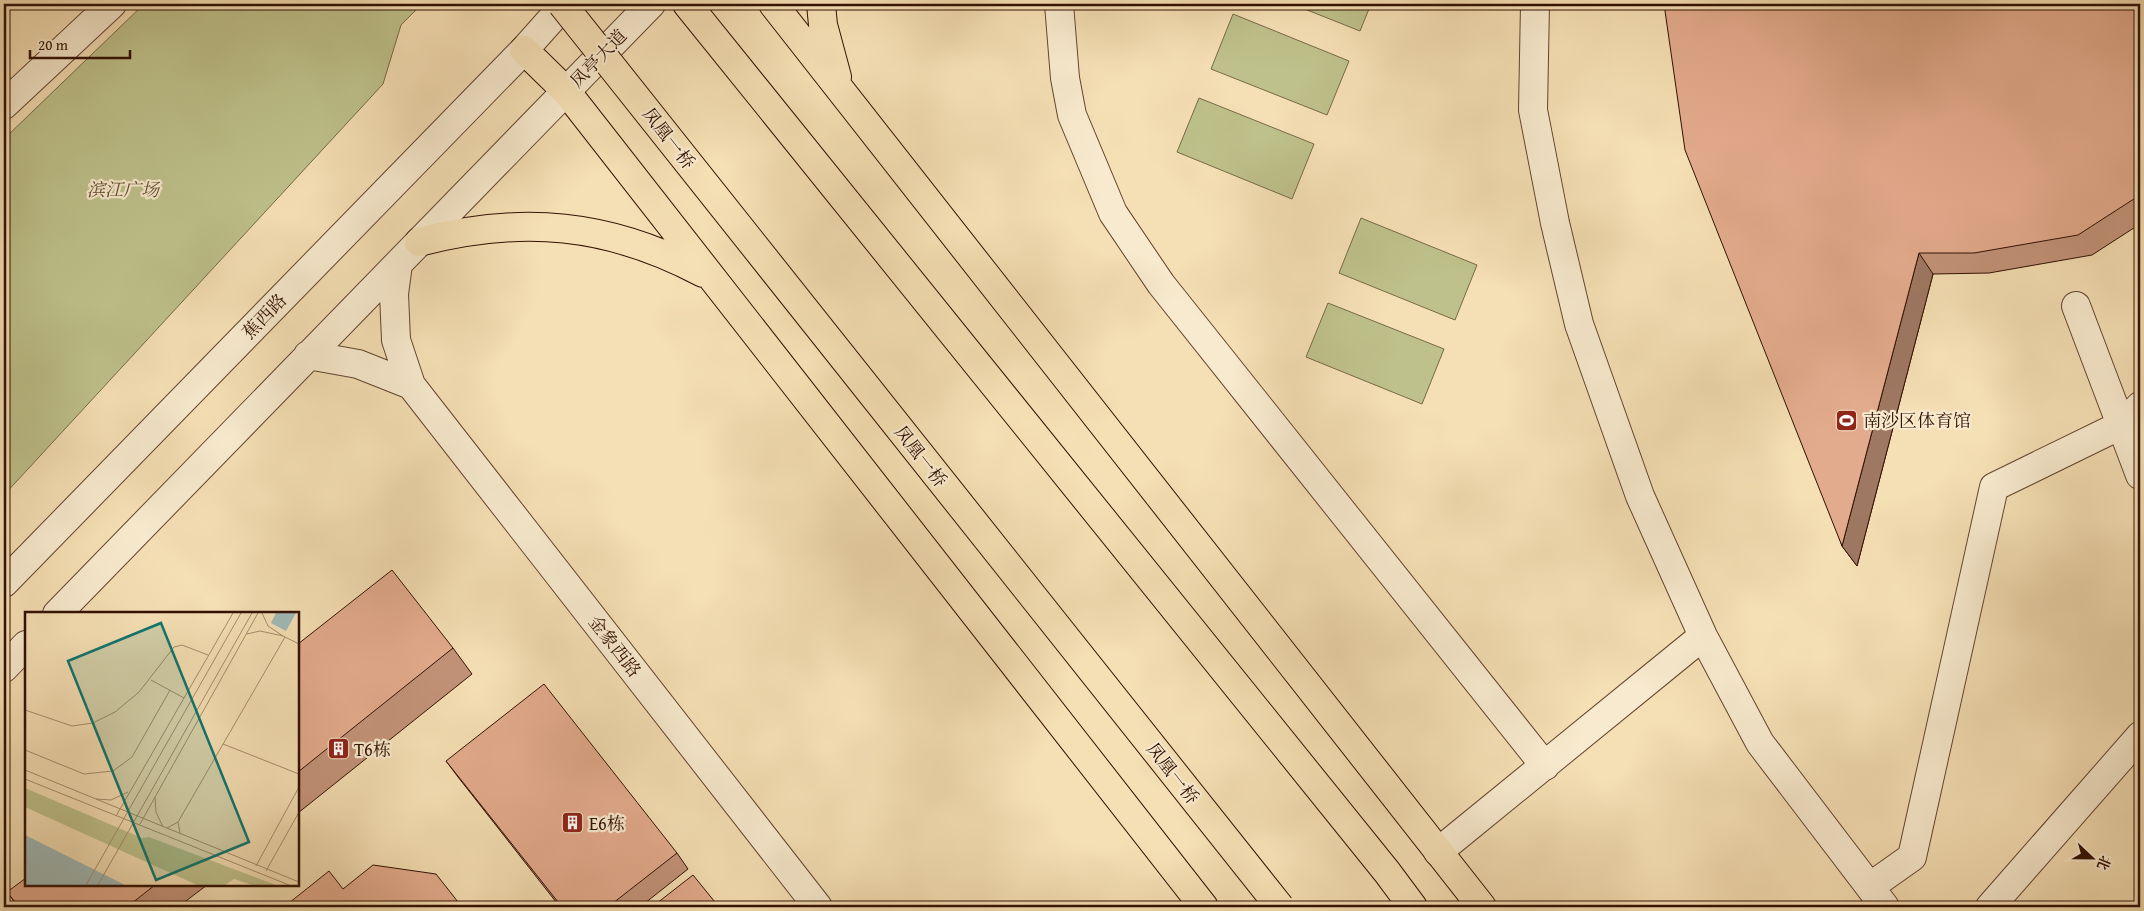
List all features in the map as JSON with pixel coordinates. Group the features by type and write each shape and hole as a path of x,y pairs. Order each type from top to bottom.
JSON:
{"main road":[{"name":"凤凰一桥","path":"563,4 1280,907"},
{"path":"687,4 1387,872 1413,907"},
{"path":"773,4 1482,907"},
{"path":"821,4 823,25 841,90"},
{"path":"524,50 566,91 1204,907"},
{"path":"419,242 493,227 569,228 643,245 678,259 711,277"}],"street":[{"path":"4,105 112,4"},
{"path":"524,50 563,4"},
{"name":"凤亭大道","path":"566,91 652,4"},
{"path":"1059,4 1065,78 1072,115 1113,213 1161,284 1545,766"},
{"path":"1535,4 1532,110 1555,223 1579,324 1640,496 1703,636 1760,742 1878,897 1912,857 1994,487 2131,416"},
{"name":"蕉西路","path":"4,583 524,50"},
{"path":"58,612 566,91"},
{"path":"398,264 394,294 396,340 411,385"},
{"path":"2076,306 2131,416 2140,475"},
{"path":"308,355 358,364 411,385"},
{"name":"金象西路","path":"411,385 818,907"},
{"path":"1438,852 1703,636"},
{"path":"4,668 25,646"},
{"path":"1990,907 2140,736"}],"green space":[{"name":"滨江广场","path":"144,4 422,4 401,25 383,84 4,495 4,139"},
{"path":"1292,4 1371,4 1360,31"},
{"path":"1233,14 1349,61 1327,115 1211,69"},
{"path":"1199,98 1314,144 1292,199 1177,152"},
{"path":"1361,218 1477,265 1455,320 1339,273"},
{"path":"1328,303 1444,349 1422,404 1306,357"}],"building":[{"name":"南沙区体育馆","path":"1664,4 2140,4 2140,195 2078,235 1974,253 1919,253 1842,546 1685,150"},
{"name":"T6栋","path":"392,570 453,648 299,771 299,643"},
{"name":"E6栋","path":"544,684 677,853 608,907 562,907 446,761"},
{"path":"373,865 436,874 462,907 284,907 329,871 343,889"},
{"path":"693,875 719,907 652,907"},
{"path":"25,879 25,886 154,886 132,903 135,907 19,907 7,892"}],"place":[{"name":"南沙区体育馆","path":"1847,420"},
{"name":"T6栋","path":"338,749"},
{"name":"E6栋","path":"573,823"}]}
